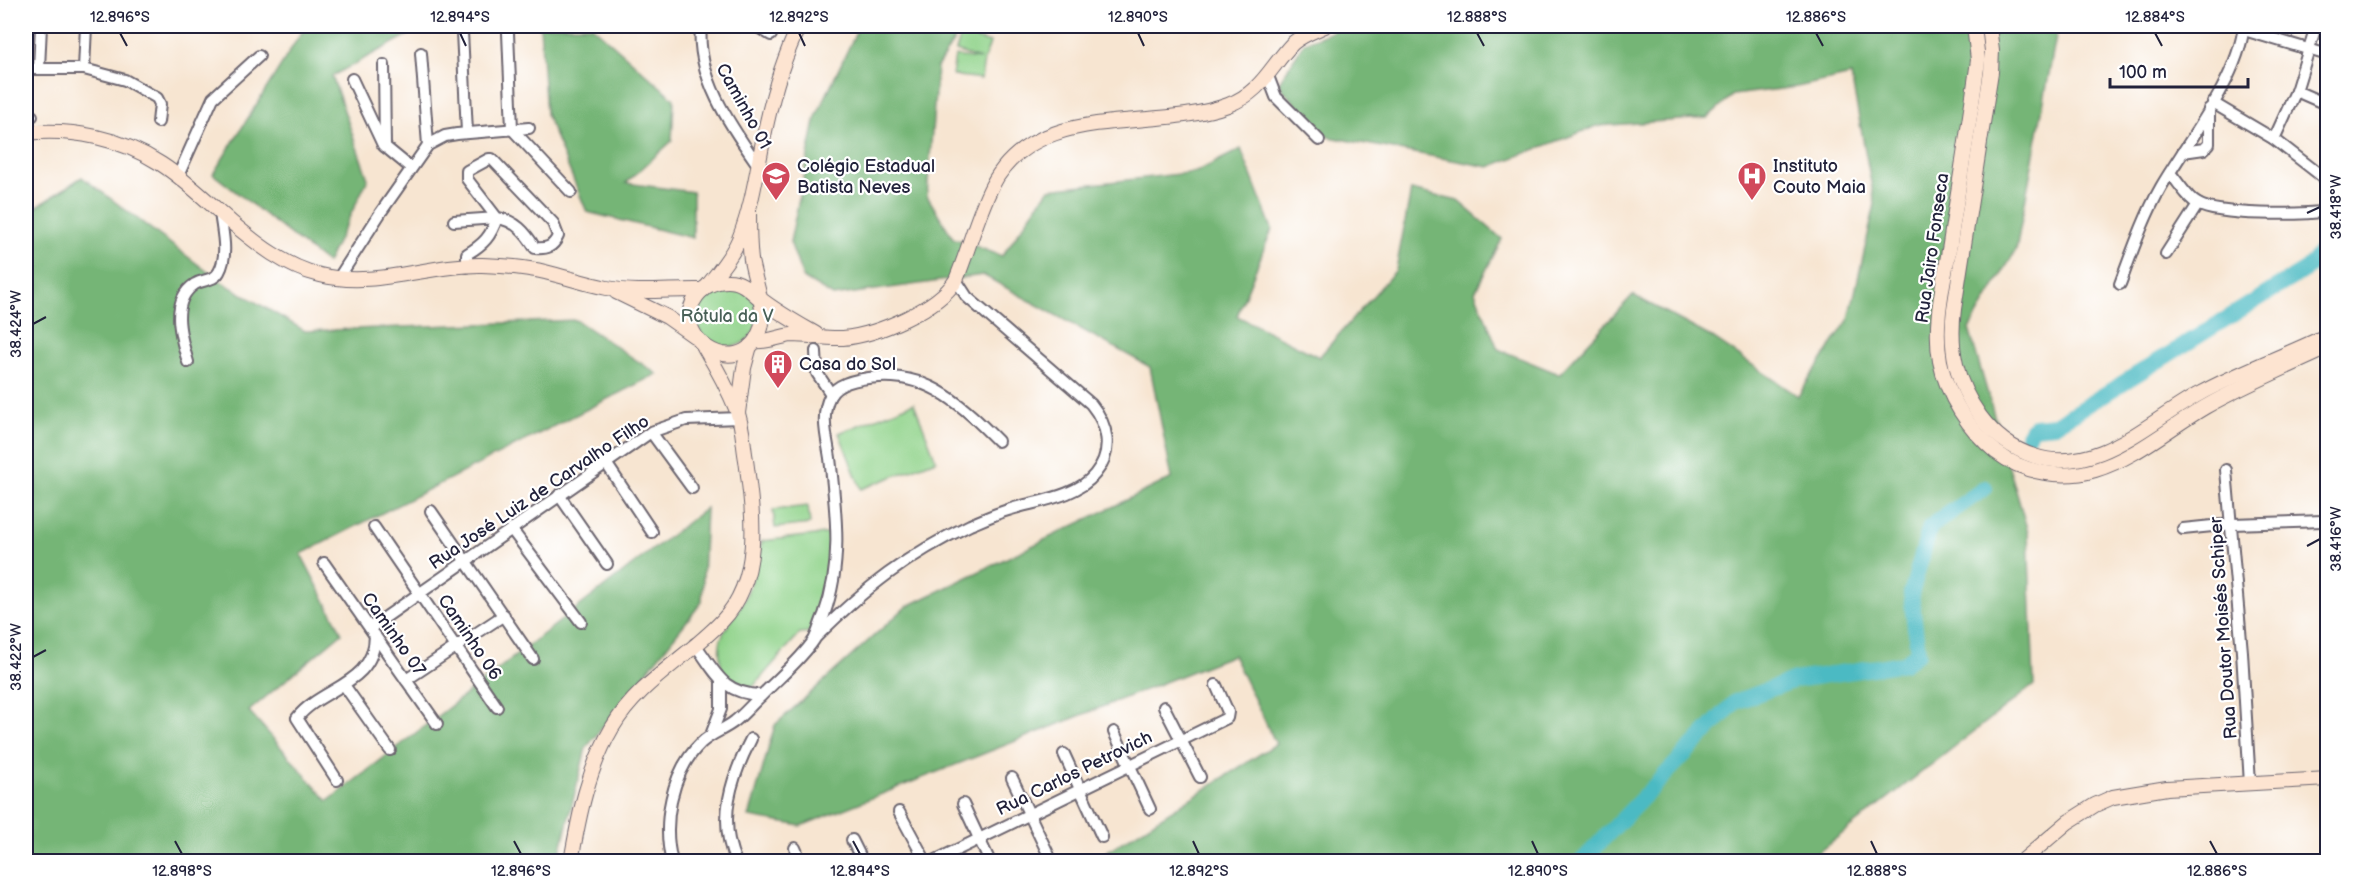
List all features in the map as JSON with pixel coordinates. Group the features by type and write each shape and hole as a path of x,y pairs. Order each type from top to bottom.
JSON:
{"main road":[{"path":"738,416 690,324 690,311 694,299 734,249 749,209 767,120 789,47 799,26"},
{"path":"608,288 667,317 699,341 722,354 732,354 753,343 784,336 842,338 872,331 912,316 933,304 953,285 992,185 1008,164 1030,144 1060,131 1174,117 1218,108 1239,100 1268,76 1294,42 1325,26"},
{"name":"Rua Jairo Fonseca","path":"1974,26 1978,60 1940,307 1938,344 1943,371 1952,394 1965,418 1983,440 2008,461 2036,472 2068,474 2095,470 2130,454 2206,407 2328,348"},
{"name":"Rua Jairo Fonseca","path":"1989,26 1992,51 1991,72 1951,338 1953,358 1964,390 1978,414 1997,435 2024,452 2042,458 2075,461 2090,457 2120,443 2231,378 2328,334"},
{"path":"26,133 61,132 110,140 160,163 253,241 301,270 338,279 373,280 428,270 478,265 523,267 608,288 654,292 705,287 722,281 736,282 819,336"},
{"path":"571,861 586,789 595,762 613,727 633,699 654,678 729,614 742,590 750,564 751,519 738,416 744,368 753,343 761,330 763,317 751,261 749,209"},
{"path":"2021,861 2068,822 2113,797 2167,788 2328,780"}],"street":[{"path":"39,68 41,26"},
{"path":"84,69 86,26"},
{"name":"Caminho 01","path":"701,26 699,47 703,66 735,130 758,165"},
{"path":"756,26 771,35"},
{"path":"2274,140 2295,92 2316,26"},
{"path":"2120,284 2136,241 2161,188 2235,62 2244,28 2309,51 2328,55"},
{"path":"462,32 467,132"},
{"path":"508,33 512,129 571,192"},
{"path":"421,53 428,145"},
{"path":"178,176 213,98 259,56"},
{"path":"384,64 385,147"},
{"path":"26,69 84,69 118,78 153,94 160,104 158,122"},
{"path":"1268,76 1276,97 1319,140"},
{"path":"352,79 377,136 385,147 411,168"},
{"path":"1252,91 1276,97"},
{"path":"2295,92 2328,105"},
{"path":"2211,106 2274,140 2328,181"},
{"path":"2183,152 2204,149 2209,144 2211,106"},
{"path":"338,279 428,145 445,136 467,132 529,128"},
{"path":"454,221 497,218 517,226 535,248 546,249 555,243 558,236 553,223 492,159 489,159 467,171 467,179 497,218"},
{"path":"2170,173 2198,204 2229,211 2277,214 2328,211"},
{"path":"2166,254 2198,204"},
{"path":"188,362 179,328 180,306 184,296 194,285 214,278 219,272 223,262 224,244 220,212"},
{"path":"467,267 467,254 483,244 492,233 497,218"},
{"path":"672,861 668,846 667,826 673,795 688,759 711,735 733,723 814,639 870,587 922,549 973,524 1080,486 1095,474 1104,460 1107,445 1105,430 1101,418 1091,404 953,285"},
{"path":"816,351 817,373 831,393"},
{"path":"814,639 830,599 837,562 836,510 824,415 831,393 847,383 865,379 909,378 941,391 967,410 998,441"},
{"name":"Rua José Luiz de Carvalho Filho","path":"372,632 420,594 651,432 686,420 738,416"},
{"path":"651,432 692,488"},
{"path":"606,463 652,532"},
{"name":"Rua Doutor Moisés Schiper","path":"2226,470 2232,524 2250,784"},
{"path":"559,495 607,564"},
{"path":"431,511 533,658"},
{"path":"2183,529 2232,524 2323,521"},
{"name":"Caminho 06","path":"374,527 497,707"},
{"path":"512,530 581,622"},
{"name":"Caminho 07","path":"324,563 437,724"},
{"path":"406,681 504,615"},
{"path":"338,780 297,720 298,716 344,685 369,661 373,653 372,632"},
{"path":"695,645 721,681 740,693 761,695"},
{"path":"711,735 721,709 721,681"},
{"path":"344,685 390,750"},
{"name":"Rua Carlos Petrovich","path":"932,861 1029,816 1130,764 1227,718 1228,712 1215,685"},
{"path":"1164,707 1200,777"},
{"path":"1114,732 1150,809"},
{"path":"736,861 728,841 726,814 732,781 751,739"},
{"path":"1064,754 1102,837"},
{"path":"1012,778 1052,861"},
{"path":"963,804 990,861"},
{"path":"899,812 926,861"},
{"path":"852,840 863,861"},
{"path":"795,848 801,861"}],"green space":[{"path":"314,26 540,26 419,29 332,76 368,179 327,263 213,174 301,33"},
{"path":"540,26 592,26 674,99 672,141 626,183 693,192 693,238 587,212 546,114"},
{"path":"859,26 969,26 961,29 937,67 927,196 953,238 1002,256 1049,189 1196,172 1241,149 1272,229 1237,316 1319,357 1396,270 1411,190 1458,201 1502,239 1475,292 1498,349 1559,374 1633,295 1711,337 1798,396 1849,319 1875,204 1851,75 1797,87 1733,95 1707,118 1597,126 1489,167 1324,136 1278,84 1304,43 1346,26 2058,26 2016,250 1969,329 2028,532 2034,685 1807,861 1092,861 1276,744 1233,655 801,826 749,817 775,725 906,607 1172,478 1150,367 983,275 833,296 803,278 790,242 816,117"},
{"path":"961,34 990,43 981,79 952,75 955,56 980,59 956,51"},
{"path":"82,177 220,281 305,331 576,320 657,374 301,554 342,633 249,711 328,801 706,508 702,602 586,748 558,861 26,862 26,527 37,478 26,419 26,214"},
{"name":"Rótula da V","path":"727,285 749,294 758,316 749,338 727,347 705,338 696,316 705,294"},
{"path":"914,403 936,460 861,489 839,433"},
{"path":"808,506 810,524 775,528 773,510"},
{"path":"833,533 824,600 811,632 800,633 752,688 730,682 721,666 721,639 745,598 762,541"}],"waterway":[{"path":"2028,435 2034,427 2055,425 2308,268 2328,242"},
{"path":"1581,862 1735,702 1795,680 1904,663 1918,653 1911,594 1930,527 1985,488"},
{"path":"1332,862 1333,859 1338,862"}],"place":[{"name":"Colégio Estadual Batista Neves","path":"776,202"},
{"name":"Instituto Couto Maia","path":"1752,202"},
{"name":"Casa do Sol","path":"778,390"}]}
